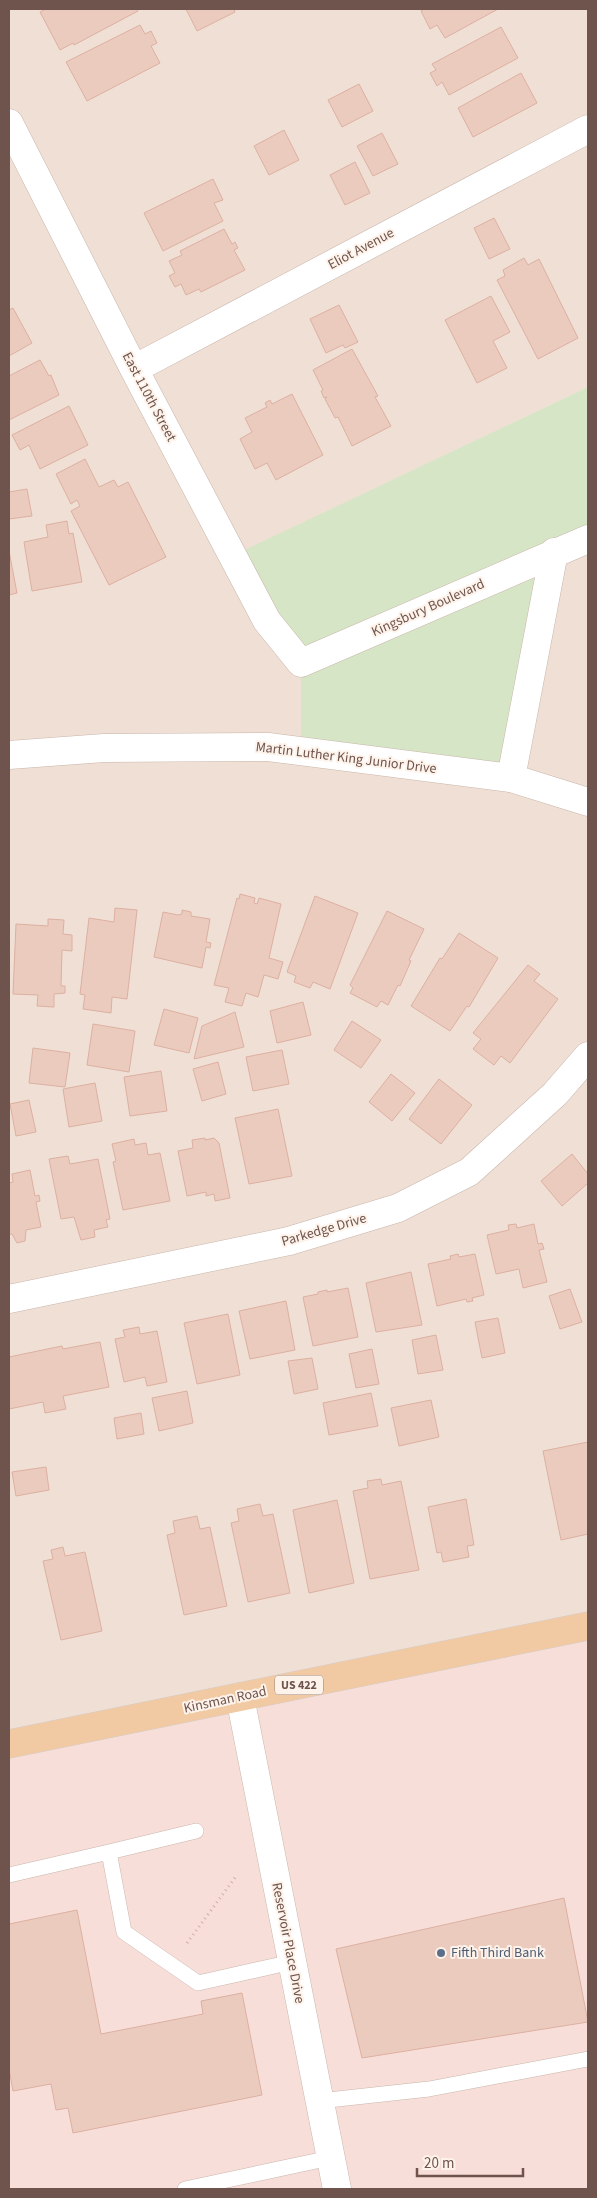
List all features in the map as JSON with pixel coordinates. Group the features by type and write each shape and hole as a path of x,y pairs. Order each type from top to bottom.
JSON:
{"main road":[{"name":"Kinsman Road","path":"9,1744 588,1626"}],"street":[{"name":"East 110th Street","path":"9,124 134,369 267,621 301,663"},
{"name":"Eliot Avenue","path":"134,369 588,130"},
{"name":"Kingsbury Boulevard","path":"301,663 554,552 588,539"},
{"path":"510,778 554,552"},
{"name":"Martin Luther King Junior Drive","path":"9,755 104,748 268,747 510,778 588,802"},
{"name":"Parkedge Drive","path":"9,1299 289,1241 398,1208 469,1172 555,1094 588,1056"},
{"name":"Reservoir Place Drive","path":"240,1697 337,2189"}],"lane":[{"path":"9,1875 196,1831"},
{"path":"109,1852 124,1932 198,1983 292,1962"},
{"path":"319,2101 430,2089 588,2059"},
{"path":"186,2189 328,2146"}],"path":[{"path":"186,1945 237,1875"}],"shaded area":[{"path":"9,9 588,9 588,387 233,556 554,552 588,539 588,1626 9,1744"},
{"path":"588,1626 588,2189 9,2189 9,1744"}],"green space":[{"path":"588,387 588,539 554,553 511,778 301,751 301,663 232,556"}],"building":[{"path":"46,9 137,9 138,11 74,45 73,43 60,50 40,12"},
{"path":"186,9 234,9 235,12 197,31"},
{"path":"424,9 498,9 445,38 437,25 430,29 421,11"},
{"path":"140,25 145,34 151,31 157,43 151,46 160,63 87,101 66,62"},
{"path":"501,27 518,58 449,95 442,82 437,86 430,73 436,70 432,64"},
{"path":"521,73 537,103 473,137 458,108"},
{"path":"359,84 373,111 342,127 328,100"},
{"path":"284,130 299,160 269,175 254,146"},
{"path":"382,133 398,164 373,176 357,146"},
{"path":"355,162 370,193 345,205 330,175"},
{"path":"213,179 223,200 214,203 223,221 163,251 144,213"},
{"path":"494,218 510,249 489,259 474,228"},
{"path":"224,229 232,244 235,242 238,248 234,250 245,270 201,292 199,289 186,295 181,284 175,287 169,276 175,273 169,261 182,255 180,251"},
{"path":"524,258 528,265 539,259 578,338 538,359 497,280 505,276 503,270"},
{"path":"491,296 510,332 493,341 507,368 477,383 445,320"},
{"path":"339,305 358,342 345,348 343,345 326,353 310,319"},
{"path":"13,308 32,343 9,356 9,310"},
{"path":"352,349 378,396 375,397 391,426 352,446 338,417 335,418 325,399 327,397 324,398 321,391 323,390 313,370"},
{"path":"40,360 49,376 51,375 59,395 9,420 9,376"},
{"path":"292,394 323,455 276,480 267,463 255,469 240,439 252,432 245,418 267,407 265,403 270,400 272,404"},
{"path":"69,406 88,445 40,469 29,445 20,450 12,435"},
{"path":"85,459 99,487 114,480 118,487 128,482 166,557 109,585 71,511 80,506 77,500 71,504 56,474"},
{"path":"27,489 32,516 9,519 9,492"},
{"path":"67,521 69,534 73,533 82,582 32,591 24,542 48,537 46,525"},
{"path":"9,551 17,593 9,595"},
{"path":"240,894 255,898 254,903 257,904 259,898 281,904 269,958 283,962 278,979 264,975 258,997 246,993 242,1006 225,1002 229,988 214,985 237,898 239,899"},
{"path":"315,896 358,913 330,989 313,982 310,988 294,982 296,976 287,972"},
{"path":"115,908 137,910 127,999 112,997 111,1013 83,1009 85,995 80,994 89,918 114,922"},
{"path":"182,910 191,912 191,916 210,919 206,942 211,943 210,948 206,947 202,968 154,957 163,912 178,915 182,914"},
{"path":"387,911 424,929 409,960 411,961 400,986 398,985 388,1005 381,1001 377,1007 350,993 353,988 350,985"},
{"path":"48,919 64,920 63,934 72,935 72,951 62,950 61,986 65,986 65,993 54,994 54,1007 37,1006 38,995 13,994 16,924 48,926"},
{"path":"459,933 498,958 469,1007 467,1006 450,1031 411,1006 440,958 442,959"},
{"path":"528,965 540,974 534,981 558,999 510,1063 501,1056 494,1065 473,1049 481,1039 473,1033"},
{"path":"303,1002 311,1035 277,1043 270,1011"},
{"path":"164,1009 198,1018 189,1053 154,1045"},
{"path":"235,1012 244,1047 194,1059 202,1026"},
{"path":"352,1021 381,1040 361,1068 334,1050"},
{"path":"93,1024 135,1031 129,1072 87,1065"},
{"path":"33,1048 70,1053 65,1087 29,1083"},
{"path":"282,1050 289,1084 253,1091 246,1057"},
{"path":"218,1062 226,1094 202,1101 193,1069"},
{"path":"161,1071 167,1111 130,1116 124,1077"},
{"path":"391,1074 415,1093 392,1121 369,1102"},
{"path":"439,1079 472,1105 441,1144 409,1119"},
{"path":"95,1083 102,1121 69,1127 63,1089"},
{"path":"29,1100 36,1132 16,1136 10,1104"},
{"path":"278,1109 292,1176 249,1184 235,1118"},
{"path":"205,1138 205,1140 214,1138 219,1143 230,1198 215,1201 214,1194 206,1196 206,1192 187,1196 178,1151 193,1148 192,1140"},
{"path":"134,1139 135,1145 146,1143 148,1155 160,1153 170,1201 123,1210 113,1162 116,1161 112,1144"},
{"path":"572,1154 588,1174 588,1183 562,1206 541,1181"},
{"path":"68,1156 70,1164 98,1159 110,1219 106,1220 108,1227 94,1230 95,1237 81,1240 74,1217 61,1219 49,1159"},
{"path":"30,1170 35,1196 39,1195 40,1201 36,1202 41,1227 26,1230 25,1241 17,1243 12,1234 9,1234 9,1183 13,1182 12,1174"},
{"path":"516,1224 517,1228 534,1224 538,1244 542,1243 544,1249 539,1250 547,1282 523,1288 519,1269 496,1274 487,1235 509,1230 508,1225"},
{"path":"458,1254 459,1257 475,1254 484,1295 472,1298 473,1301 467,1302 466,1299 437,1306 428,1264 451,1259 450,1256"},
{"path":"411,1272 422,1325 376,1332 366,1283"},
{"path":"348,1288 358,1337 313,1346 303,1297 327,1290 327,1292"},
{"path":"570,1289 582,1322 560,1329 549,1296"},
{"path":"286,1301 295,1350 250,1359 239,1311"},
{"path":"228,1314 240,1375 197,1384 184,1323"},
{"path":"498,1318 505,1353 482,1358 475,1322"},
{"path":"139,1327 140,1334 157,1331 167,1382 147,1386 145,1377 124,1382 115,1339 125,1337 123,1330"},
{"path":"436,1335 443,1370 418,1374 412,1340"},
{"path":"100,1342 109,1387 63,1396 66,1409 45,1413 43,1402 9,1409 9,1357 62,1346 63,1349"},
{"path":"372,1349 379,1384 356,1388 349,1354"},
{"path":"312,1358 318,1389 294,1394 288,1361"},
{"path":"187,1391 193,1423 159,1431 152,1398"},
{"path":"371,1393 378,1426 329,1435 323,1403"},
{"path":"431,1400 439,1437 399,1446 391,1408"},
{"path":"141,1413 144,1434 117,1439 114,1418"},
{"path":"588,1442 588,1534 561,1540 543,1451"},
{"path":"46,1467 49,1490 16,1496 12,1472"},
{"path":"381,1479 382,1485 401,1481 419,1570 370,1579 353,1491 368,1488 367,1481"},
{"path":"466,1499 474,1545 467,1546 469,1557 443,1562 441,1552 437,1553 428,1507"},
{"path":"337,1500 354,1583 309,1593 293,1510"},
{"path":"260,1504 263,1516 273,1514 290,1593 248,1602 231,1523 239,1521 237,1509"},
{"path":"197,1516 200,1529 210,1527 227,1606 184,1615 167,1535 175,1533 173,1521"},
{"path":"63,1547 65,1556 85,1552 102,1631 61,1640 43,1561 53,1559 51,1550"},
{"path":"564,1898 588,2022 362,2058 336,1949"},
{"path":"77,1910 101,2034 203,2014 201,2001 242,1993 262,2095 73,2133 68,2108 56,2110 51,2084 13,2091 9,2069 9,1924"}],"place":[{"name":"Fifth Third Bank","path":"441,1953"}]}
